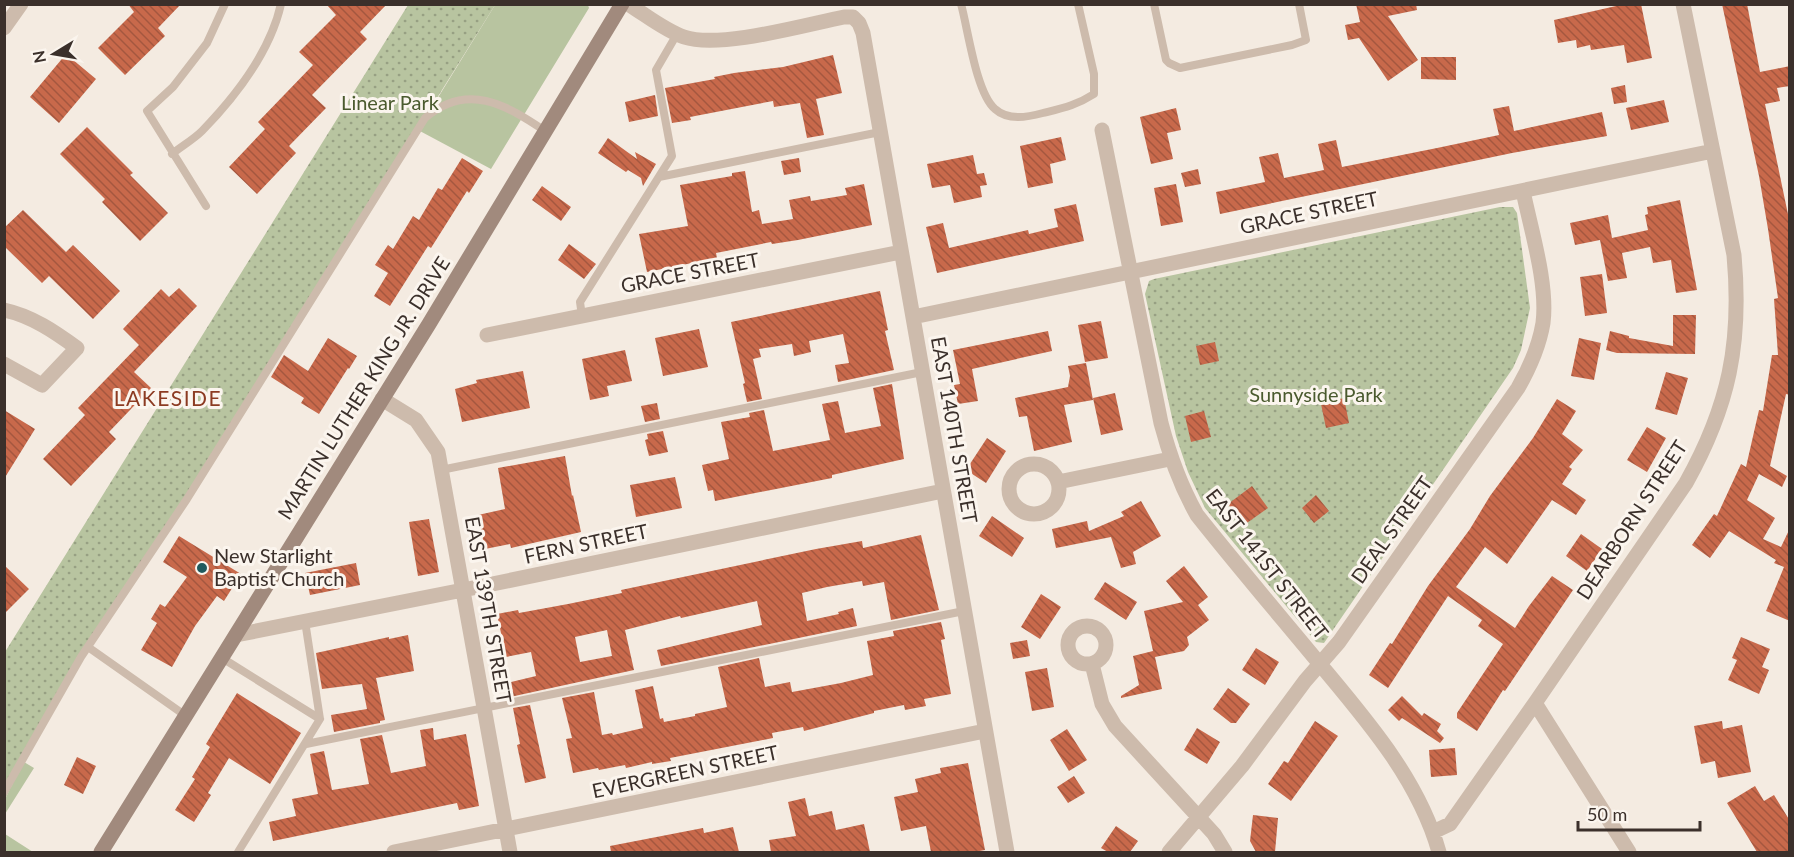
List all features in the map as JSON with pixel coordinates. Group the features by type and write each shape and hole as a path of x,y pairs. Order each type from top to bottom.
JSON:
{"main road":[{"name":"MARTIN LUTHER KING JR. DRIVE","path":"101,852 382,399 622,4"}],"street":[{"path":"4,28 21,4"},
{"path":"628,4 677,34"},
{"name":"DEARBORN STREET","path":"1433,832 1450,824 1536,703 1686,483 1711,434 1725,393 1737,326 1734,255 1683,4"},
{"name":"EAST 140TH STREET","path":"677,34 696,40 723,40 844,17 853,17 859,23 863,33 985,731 1003,852"},
{"name":"EAST 141ST STREET","path":"1102,130 1161,423 1170,459 1185,493 1197,516 1355,706 1390,753 1417,798 1433,832 1439,852"},
{"name":"GRACE STREET","path":"913,317 1713,151"},
{"name":"DEAL STREET","path":"1169,852 1197,816 1242,766 1305,681 1346,632 1530,367 1538,346 1544,303 1523,191"},
{"name":"GRACE STREET","path":"487,335 901,252"},
{"path":"4,310 32,319 51,329 77,348 42,385 4,364"},
{"name":"EAST 139TH STREET","path":"382,399 416,420 438,452 510,852"},
{"path":"1058,482 1170,459"},
{"name":"FERN STREET","path":"236,635 464,591 943,491"},
{"path":"1092,664 1102,704 1111,721 1214,834 1225,852"},
{"path":"1536,703 1629,852"},
{"name":"EVERGREEN STREET","path":"394,852 985,731"}],"lane":[{"path":"206,206 147,111 173,87 207,43 225,4"},
{"path":"172,153 201,132 256,66 281,4"},
{"path":"961,4 980,83 994,109 1009,116 1027,117 1077,105 1094,94 1094,74 1078,4"},
{"path":"1154,4 1166,60 1179,68 1292,45 1306,40 1299,4"},
{"path":"583,316 580,302 672,156 656,70 677,34"},
{"path":"4,792 88,647 193,489 425,118 437,108 450,102 472,99 508,108 545,131"},
{"path":"659,177 880,132"},
{"path":"441,470 922,372"},
{"path":"306,744 964,611"},
{"path":"238,852 320,719 305,621"},
{"path":"88,647 186,716"},
{"path":"222,658 320,719"}],"green space":[{"name":"Linear Park","path":"408,5 495,5 187,499 81,657 5,799 5,652"},
{"path":"495,5 588,5 589,8 491,169 418,130"},
{"name":"Sunnyside Park","path":"1500,207 1513,207 1517,213 1530,308 1521,350 1513,368 1324,643 1316,642 1205,508 1188,472 1176,436 1145,294 1149,281"},
{"path":"24,762 34,768 5,814 5,799"},
{"path":"5,834 33,852 5,852"}],"building":[{"path":"128,4 181,4 158,28 165,36 125,75 98,48 134,12"},
{"path":"326,4 387,4 360,32 367,39 312,95 326,108 289,146 296,153 257,194 229,167 265,129 258,122 313,65 299,52 336,15"},
{"path":"1356,4 1416,4 1417,10 1388,16 1418,60 1388,81 1359,38 1348,40 1345,25 1360,22"},
{"path":"1625,4 1641,4 1652,58 1627,63 1624,45 1591,50 1590,45 1577,48 1576,40 1558,43 1554,20"},
{"path":"1722,4 1747,4 1760,72 1790,66 1790,86 1777,88 1780,101 1765,104 1790,224 1790,395 1786,394 1770,466 1787,476 1782,487 1759,474 1747,500 1775,518 1763,539 1781,547 1790,528 1790,621 1766,611 1784,567 1774,563 1776,560 1729,531 1710,558 1692,545 1714,514 1717,516 1741,464 1746,467 1759,410 1763,411 1772,355 1778,355 1774,299 1778,298 1768,229"},
{"path":"66,54 96,79 59,123 30,97"},
{"path":"833,55 842,93 816,99 824,135 807,138 800,103 774,107 773,101 690,117 691,120 672,123 665,88 715,79 714,77 734,73 783,67"},
{"path":"1421,57 1456,57 1456,80 1421,79"},
{"path":"1625,85 1627,102 1614,104 1611,88"},
{"path":"655,95 658,116 629,122 625,102"},
{"path":"1664,100 1669,122 1631,130 1626,108"},
{"path":"1509,106 1514,131 1602,112 1607,136 1512,153 1220,214 1216,192 1265,182 1259,157 1278,153 1284,178 1324,170 1318,144 1336,140 1342,167 1437,148 1499,135 1493,109"},
{"path":"1176,108 1181,130 1167,133 1173,159 1151,164 1140,117"},
{"path":"87,127 133,173 130,175 168,213 140,241 102,202 105,199 60,154"},
{"path":"1061,137 1066,160 1050,164 1053,183 1028,188 1020,146"},
{"path":"608,138 637,159 635,152 656,164 643,186 641,178 628,170 626,172 598,153"},
{"path":"973,155 977,174 984,173 987,185 980,186 982,197 954,203 950,185 932,188 927,164"},
{"path":"462,158 483,171 469,193 467,191 431,248 428,246 390,306 374,296 388,273 375,265 388,245 393,249 413,216 419,220 438,188 442,190"},
{"path":"799,158 801,172 784,175 781,161"},
{"path":"1198,169 1201,184 1185,187 1181,173"},
{"path":"745,171 752,212 759,210 762,224 793,219 789,200 810,196 811,201 847,195 845,188 864,184 872,225 716,253 717,258 647,272 639,234 688,226 680,185 732,176 732,173"},
{"path":"1176,184 1183,222 1161,226 1154,188"},
{"path":"542,186 571,207 561,221 532,200"},
{"path":"1680,200 1697,290 1676,293 1671,260 1653,263 1650,247 1622,253 1627,278 1608,281 1600,240 1575,245 1570,223 1608,215 1612,238 1648,230 1645,215 1648,214 1647,207"},
{"path":"1076,204 1084,241 937,273 926,227 943,223 949,248 1028,230 1029,234 1058,227 1054,209"},
{"path":"23,210 66,252 73,245 120,291 93,319 49,276 42,283 4,246 4,228"},
{"path":"569,244 596,264 584,279 558,260"},
{"path":"1602,274 1607,313 1585,316 1580,277"},
{"path":"179,288 197,306 134,372 151,388 109,432 116,439 71,486 43,459 85,415 78,408 139,345 123,329 161,289 169,297"},
{"path":"880,291 888,330 885,331 894,370 838,382 835,365 849,363 843,334 809,341 811,352 794,356 792,344 759,349 761,357 753,359 762,399 747,402 731,322"},
{"path":"1673,315 1696,315 1695,354 1617,353 1606,350 1610,331 1629,336 1629,338 1673,346"},
{"path":"1101,321 1108,358 1085,362 1078,325"},
{"path":"699,329 708,367 663,376 655,338"},
{"path":"1048,331 1052,351 972,369 978,401 958,404 954,385 960,384 953,350"},
{"path":"328,338 357,356 319,414 301,403 304,398 271,377 284,355 308,371"},
{"path":"1579,338 1601,343 1594,380 1571,376"},
{"path":"1215,342 1219,361 1200,365 1196,346"},
{"path":"625,350 632,381 607,386 609,396 590,400 582,359"},
{"path":"1086,363 1093,400 1064,405 1072,442 1034,451 1027,416 1019,417 1015,398 1068,387 1070,376 1068,366"},
{"path":"523,371 530,408 462,422 455,389 477,383 476,380"},
{"path":"1666,372 1688,378 1677,415 1655,409"},
{"path":"892,384 904,459 832,475 832,478 715,501 713,490 708,491 702,465 729,459 721,422 750,417 749,413 764,410 773,451 830,440 822,404 838,401 845,433 881,426 873,388"},
{"path":"1115,393 1123,430 1101,435 1093,398"},
{"path":"1344,398 1349,423 1326,428 1321,404"},
{"path":"1557,399 1576,411 1562,434 1583,450 1569,467 1572,469 1562,484 1586,500 1576,515 1552,500 1507,564 1485,547 1456,587 1515,628 1552,576 1573,590 1477,731 1457,718 1457,713 1503,644 1478,626 1482,620 1448,596 1388,688 1369,675 1390,643 1392,644 1428,586 1470,529 1490,496 1533,438"},
{"path":"657,403 660,419 645,422 641,406"},
{"path":"4,410 35,429 4,479"},
{"path":"1204,411 1211,437 1191,442 1185,416"},
{"path":"1647,427 1666,438 1647,472 1627,460"},
{"path":"663,431 668,452 649,456 645,440 648,439 647,434"},
{"path":"987,438 1006,451 986,483 966,470"},
{"path":"565,456 581,532 511,548 510,544 485,549 478,515 505,509 498,468"},
{"path":"675,477 682,508 636,517 630,485"},
{"path":"1252,486 1268,508 1244,525 1228,504"},
{"path":"1316,495 1329,511 1314,523 1302,508"},
{"path":"1141,501 1161,536 1133,552 1136,564 1121,568 1111,537 1056,548 1052,529 1087,521 1089,531 1124,516 1121,512"},
{"path":"992,516 1024,538 1012,557 979,536"},
{"path":"429,519 439,572 418,576 409,522"},
{"path":"1581,534 1602,549 1587,571 1566,556"},
{"path":"921,535 939,610 891,620 884,582 863,586 862,581 827,587 802,593 807,621 839,614 838,612 853,608 857,626 661,666 657,650 762,625 757,601 681,618 680,616 625,630 634,670 510,697 507,683 536,676 531,652 506,657 497,614 518,610 519,613 622,593 621,590 816,549 862,541 863,548","holes":["607,630 612,656 580,662 575,637"]},
{"path":"179,536 241,574 224,601 217,596 195,626 172,667 141,650 157,623 151,619 160,604 165,607 187,577 163,562"},
{"path":"356,563 360,585 310,595 305,573"},
{"path":"4,565 29,589 4,614"},
{"path":"1184,566 1208,597 1198,605 1209,620 1187,637 1189,645 1184,651 1155,657 1162,689 1121,698 1139,685 1133,656 1153,651 1144,611 1183,602 1166,581"},
{"path":"1105,582 1137,602 1126,620 1094,599"},
{"path":"1041,594 1061,607 1040,639 1021,627"},
{"path":"941,622 945,639 941,640 951,694 924,699 926,706 905,710 904,705 804,731 803,727 772,733 773,738 670,758 671,761 652,764 652,762 626,768 625,765 599,770 598,768 573,773 566,739 572,738 562,698 594,692 602,735 612,733 613,735 643,728 635,690 653,686 660,719 663,718 664,722 695,716 695,714 727,707 718,667 759,658 765,687 790,682 792,692 841,683 873,675 867,641 894,636 893,631"},
{"path":"408,635 414,671 376,678 385,720 334,732 331,715 367,709 362,684 322,689 316,653"},
{"path":"1741,637 1770,649 1762,667 1769,670 1759,694 1728,680 1737,660 1732,658"},
{"path":"1027,640 1030,656 1013,659 1010,643"},
{"path":"1256,648 1279,662 1265,685 1242,670"},
{"path":"1047,668 1054,707 1032,711 1025,672"},
{"path":"1228,688 1250,704 1236,723 1231,723 1213,709"},
{"path":"237,693 301,733 270,784 229,758 208,793 211,795 194,822 175,810 195,779 192,777 210,747 206,744"},
{"path":"1402,696 1422,716 1424,713 1441,724 1437,731 1444,738 1440,743 1402,718 1399,721 1388,710"},
{"path":"530,705 546,778 525,783 517,745 520,744 513,708"},
{"path":"1315,721 1338,736 1291,801 1268,784 1284,761 1288,763"},
{"path":"1722,721 1723,729 1742,725 1751,772 1718,778 1715,761 1701,764 1694,726"},
{"path":"433,728 434,740 466,734 479,806 459,810 457,803 273,841 269,822 296,816 292,799 318,794 310,754 324,751 332,790 369,784 360,739 382,735 391,773 426,766 420,730"},
{"path":"1197,728 1220,742 1207,764 1184,750"},
{"path":"1067,729 1087,760 1069,771 1050,740"},
{"path":"1455,748 1457,775 1431,777 1429,750"},
{"path":"77,757 96,766 83,794 64,785"},
{"path":"968,763 985,850 931,852 926,826 901,831 894,797 918,792 915,779 941,773 940,768"},
{"path":"1074,776 1085,793 1068,803 1057,787"},
{"path":"1755,786 1764,801 1774,795 1790,821 1790,852 1757,852 1727,803"},
{"path":"805,798 809,816 832,811 836,830 864,824 870,852 771,852 769,840 796,836 788,802"},
{"path":"1253,815 1278,818 1275,852 1256,852 1250,841"},
{"path":"1116,826 1138,841 1130,852 1108,852 1101,848"},
{"path":"733,827 739,852 611,852 610,846 703,828 704,833"}],"place":[{"name":"New Starlight Baptist Church","path":"202,568"}],"district":[{"name":"LAKESIDE","path":"168,399"}]}
